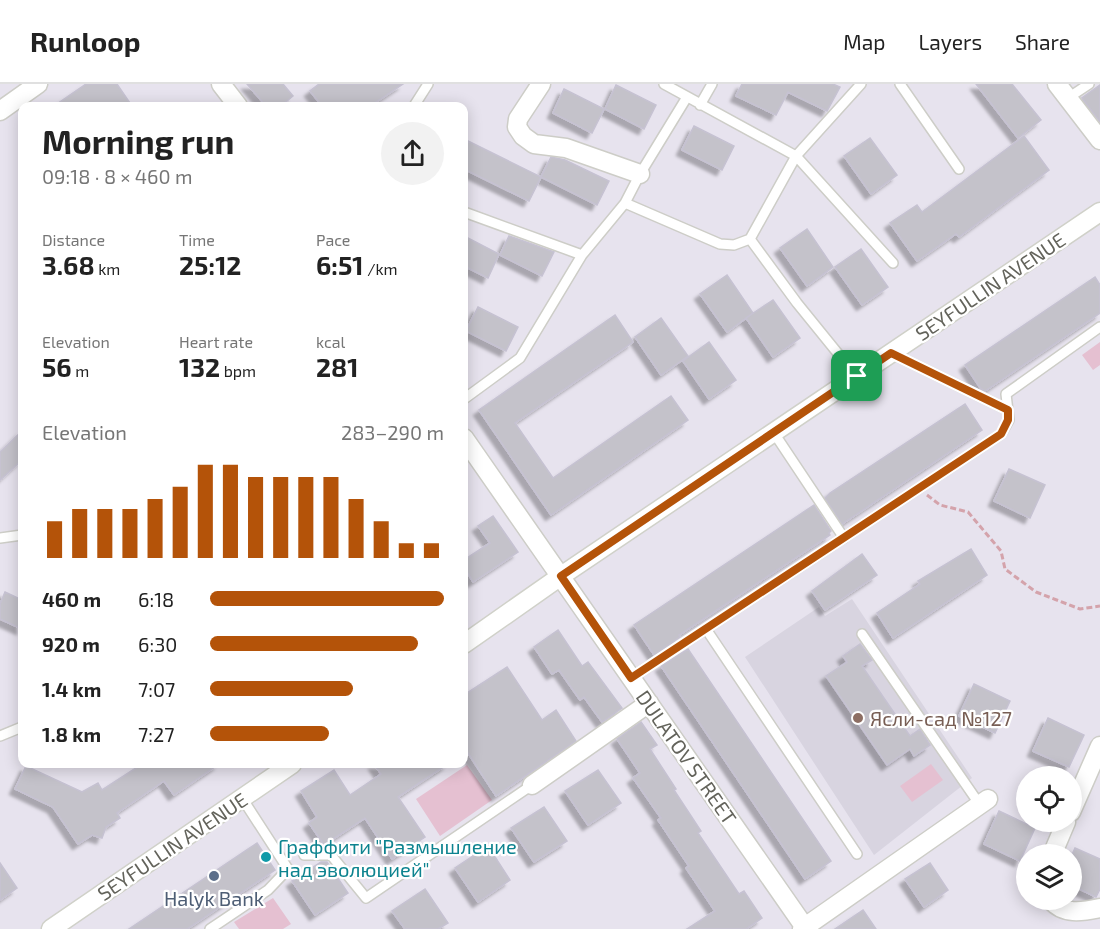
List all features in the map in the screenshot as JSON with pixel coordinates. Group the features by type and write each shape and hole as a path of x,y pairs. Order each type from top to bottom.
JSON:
{"street":[{"path":"0,111 38,84"},
{"path":"221,84 235,102"},
{"path":"541,84 518,119 517,127 523,136 534,144 566,148 640,174"},
{"path":"1063,91 1100,140"},
{"name":"SEYFULLIN AVENUE","path":"468,641 1100,212"},
{"name":"DULATOV STREET","path":"468,444 804,928"},
{"path":"532,785 649,703"},
{"path":"1082,788 1099,750"},
{"name":"SEYFULLIN AVENUE","path":"51,929 286,768"},
{"path":"804,928 984,802"},
{"path":"1068,910 1080,912 1100,908"}],"lane":[{"path":"417,102 428,84"},
{"path":"664,84 796,156 893,263"},
{"path":"700,105 712,84"},
{"path":"625,203 720,244 734,245 750,239 796,156 861,84"},
{"path":"900,84 959,169"},
{"path":"1063,91 1089,84"},
{"path":"468,396 520,358 582,255 625,203 687,97"},
{"path":"468,213 582,255"},
{"path":"750,239 797,303 857,376"},
{"path":"631,678 1001,434 1008,420 1006,394 1100,327"},
{"path":"891,353 1008,410"},
{"path":"774,433 844,538"},
{"path":"0,538 18,536"},
{"path":"706,628 857,854"},
{"path":"862,634 984,802"},
{"path":"0,736 18,729"},
{"path":"304,855 331,855 366,898 532,785"},
{"path":"210,929 268,890 288,869 242,798"}],"path":[{"path":"919,489 940,505 968,512 1001,551 1005,569 1036,592 1080,609 1100,606"}],"shaded area":[{"path":"1100,342 1100,365 1093,370 1082,355"},
{"name":"Ясли-сад №127","path":"852,599 972,778 874,855 745,657 819,607 825,616"},
{"path":"931,764 943,780 912,802 900,786"},
{"path":"468,766 492,800 440,836 416,799"},
{"path":"273,898 291,924 283,929 239,929 234,922"}],"building":[{"path":"86,84 117,84 129,102 60,102"},
{"path":"247,84 283,84 293,96 286,102 263,102"},
{"path":"319,84 403,84 376,102 319,102 310,91"},
{"path":"742,84 833,84 840,87 827,111 788,92 776,115 736,96"},
{"path":"976,84 1012,84 1041,120 1018,138"},
{"path":"616,85 656,105 644,129 605,109"},
{"path":"1100,85 1100,122 1082,98"},
{"path":"564,89 604,109 592,133 553,113"},
{"path":"694,126 734,146 722,170 682,150"},
{"path":"1024,136 1049,170 959,237 956,234 917,261 890,223 917,205 922,212"},
{"path":"870,138 897,175 871,194 844,156"},
{"path":"468,141 541,177 529,201 468,171"},
{"path":"551,157 565,160 609,181 597,205 541,177"},
{"path":"807,229 833,267 807,286 780,248"},
{"path":"509,236 554,252 542,276 500,255"},
{"path":"468,238 499,254 488,278 468,268"},
{"path":"861,249 888,287 862,305 835,267"},
{"path":"727,275 753,313 727,332 700,294"},
{"path":"1095,277 1100,285 1100,313 985,391 981,389 965,365"},
{"path":"773,300 800,338 773,357 746,318"},
{"path":"478,307 518,327 506,351 468,332 468,327"},
{"path":"615,315 633,342 515,423 553,478 671,396 688,420 551,515 479,410"},
{"path":"661,318 688,356 661,375 635,337"},
{"path":"709,342 736,380 709,399 683,361"},
{"path":"965,404 982,430 842,524 825,498 830,493"},
{"path":"18,435 18,464 0,480 0,452"},
{"path":"1009,469 1045,485 1030,518 994,501"},
{"path":"814,505 831,531 830,535 679,635 680,637 654,655 634,625"},
{"path":"493,516 518,552 473,582 468,574 468,557 490,543 478,526"},
{"path":"971,549 987,575 893,638 877,613 920,584 918,581"},
{"path":"862,554 877,575 825,610 812,591"},
{"path":"5,592 18,598 18,627 0,619 0,604"},
{"path":"558,630 582,666 588,662 622,708 602,722 584,697 580,700 559,670 552,674 534,647"},
{"path":"860,644 872,660 862,666 910,736 920,729 930,745 914,756 910,749 887,765 826,676 847,662 843,656"},
{"path":"688,649 831,861 805,879 661,666"},
{"path":"507,667 542,720 556,710 576,741 496,796 468,753 468,692"},
{"path":"974,684 1010,701 995,733 959,716"},
{"path":"1048,718 1084,735 1069,766 1033,751"},
{"path":"641,722 657,745 650,749 701,831 698,833 739,894 744,891 762,918 746,929 687,929 715,911 686,868 689,866 658,820 661,818 633,778 640,773 617,739"},
{"path":"25,768 30,768 82,792 98,783 102,790 136,768 213,768 174,795 164,781 117,813 120,818 106,827 102,838 92,835 78,844 53,807 15,789"},
{"path":"377,768 442,768 398,797 425,837 392,859 365,818 324,845 309,823 317,817 301,791 334,770 350,795 381,774"},
{"path":"598,770 621,803 588,825 565,791"},
{"path":"544,807 567,841 534,862 511,828"},
{"path":"999,811 1016,819 1016,832 1033,832 1028,844 1016,844 1016,859 984,844"},
{"path":"257,843 275,870 187,929 129,929"},
{"path":"488,846 510,880 478,902 455,868"},
{"path":"1082,851 1100,859 1100,889 1096,897 1082,890"},
{"path":"321,862 327,862 348,893 315,915 292,881"},
{"path":"0,863 17,888 0,900"},
{"path":"930,863 948,890 924,907 905,879"},
{"path":"425,889 448,923 438,929 405,929 392,911"},
{"path":"863,910 876,929 835,929"}],"place":[{"name":"Ясли-сад №127","path":"858,718"},
{"name":"Граффити \"Размышление над эволюцией\"","path":"266,857"},
{"name":"Halyk Bank","path":"214,876"}],"route":[{"path":"891,353 1008,410 1008,420 1001,434 631,678 561,576 857,376 891,353"}]}
